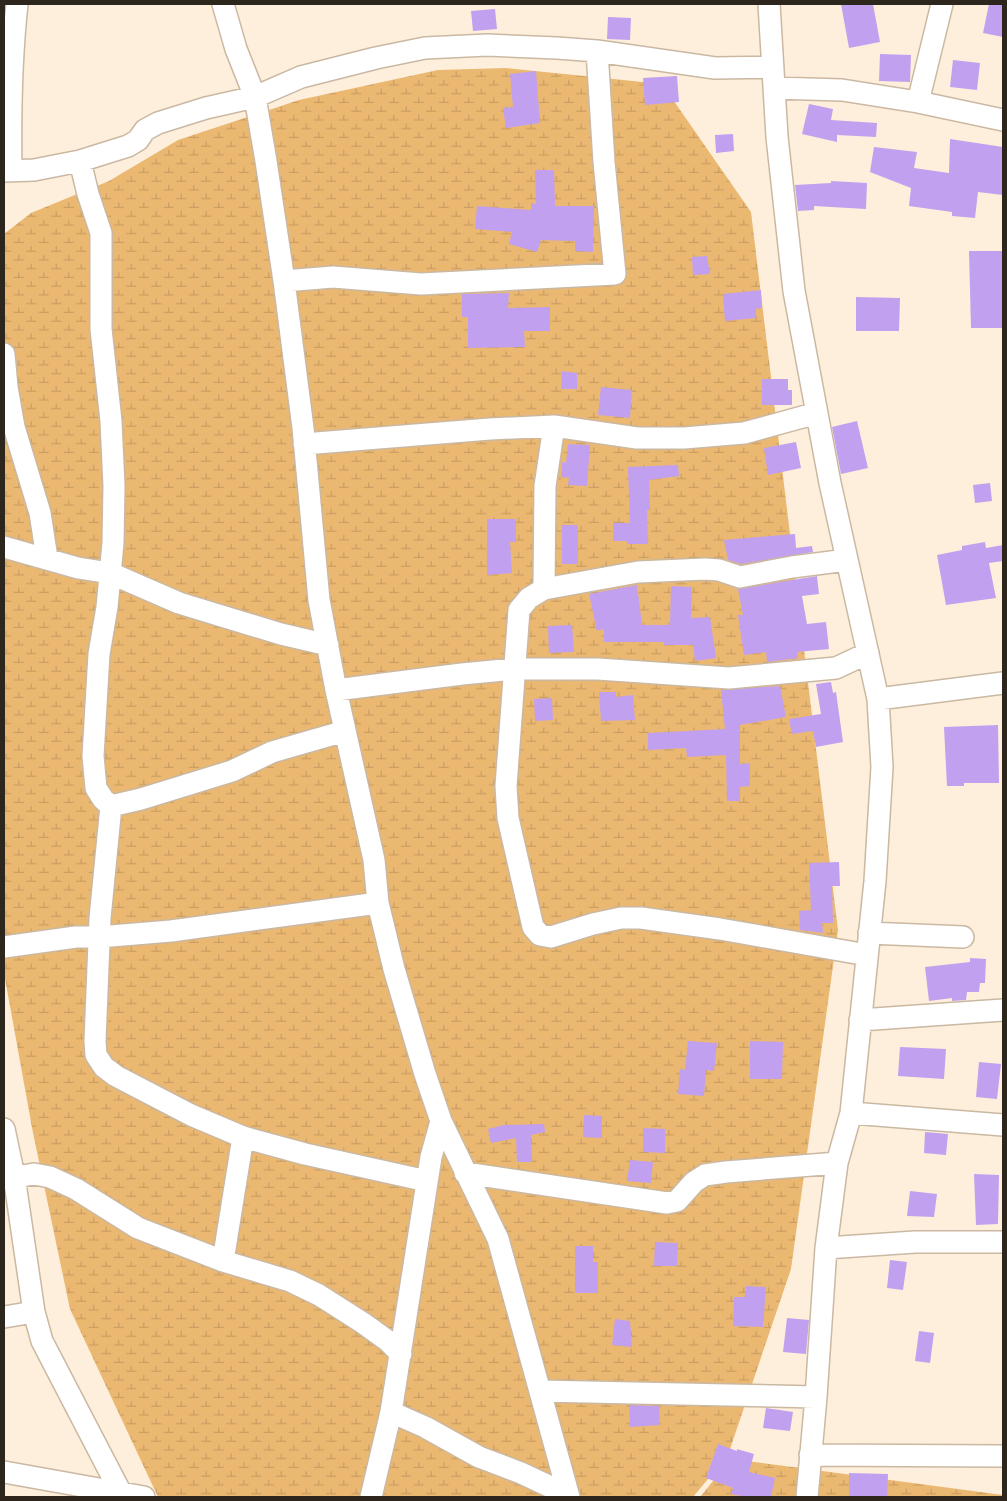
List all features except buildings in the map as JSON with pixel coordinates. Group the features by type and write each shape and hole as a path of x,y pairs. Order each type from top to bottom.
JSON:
{"street":[{"path":"17,4 12,52 7,170 34,170 80,162 128,146 138,140 145,130 158,123 206,108 255,97 301,77 376,58 426,48 488,45 596,51 715,68 773,67"},
{"path":"223,4 236,49 255,97 266,160 284,281 304,444 319,600 336,690 374,860 378,903 394,969 425,1074 441,1120 498,1239 568,1496"},
{"path":"769,4 777,137 794,291 830,483 878,699 882,768 875,881 851,1113 837,1163 826,1248 816,1396 806,1497"},
{"path":"918,102 942,4"},
{"path":"284,281 333,277 421,284 616,274 604,162 596,51"},
{"path":"774,88 842,90 918,102 1003,120"},
{"path":"80,162 100,233 101,329 111,421 114,486 113,543 107,607 99,654 93,756 96,788 103,799 111,806"},
{"path":"4,354 7,387 14,427 40,513 47,558"},
{"path":"304,444 490,429 554,426 637,438 684,438 744,433 817,413"},
{"path":"544,590 545,486 554,426"},
{"path":"4,547 78,568 110,573 179,603 281,634 328,645"},
{"path":"847,560 792,567 740,577 719,570 638,572 544,590 529,598 519,610 506,786 508,818 532,927 540,935 551,936 621,918 641,918 720,929 867,955"},
{"path":"336,690 514,669 598,669 729,678 836,668 868,653"},
{"path":"878,699 1003,683"},
{"path":"111,806 141,799 232,771 272,752 345,731"},
{"path":"111,806 100,918 95,1041 96,1055 104,1067 116,1076 191,1115 243,1137 305,1154 428,1182"},
{"path":"4,947 76,937 99,937 170,930 378,903"},
{"path":"870,933 963,936"},
{"path":"860,1020 1003,1010"},
{"path":"851,1113 1003,1125"},
{"path":"371,1497 391,1412 431,1157 441,1120"},
{"path":"4,1129 9,1178 34,1312 42,1341 122,1495"},
{"path":"223,1261 243,1137"},
{"path":"465,1173 667,1203 677,1201 694,1182 705,1175 837,1163"},
{"path":"9,1178 34,1174 50,1177 76,1189 138,1228 223,1261 290,1281 319,1295 388,1341 401,1354"},
{"path":"826,1248 915,1242 1003,1242"},
{"path":"4,1317 34,1312"},
{"path":"540,1391 816,1396"},
{"path":"391,1412 425,1427 479,1457 521,1473 568,1496"},
{"path":"810,1455 1003,1456"},
{"path":"4,1472 122,1495 144,1497"}],"green space":[{"path":"506,68 662,84 751,212 838,930 791,1269 728,1455 693,1497 158,1497 70,1309 33,1133 4,973 4,234 31,213 109,181 178,140 299,100 438,70"},
{"path":"731,1459 1003,1495 1003,1497 700,1497"}]}
